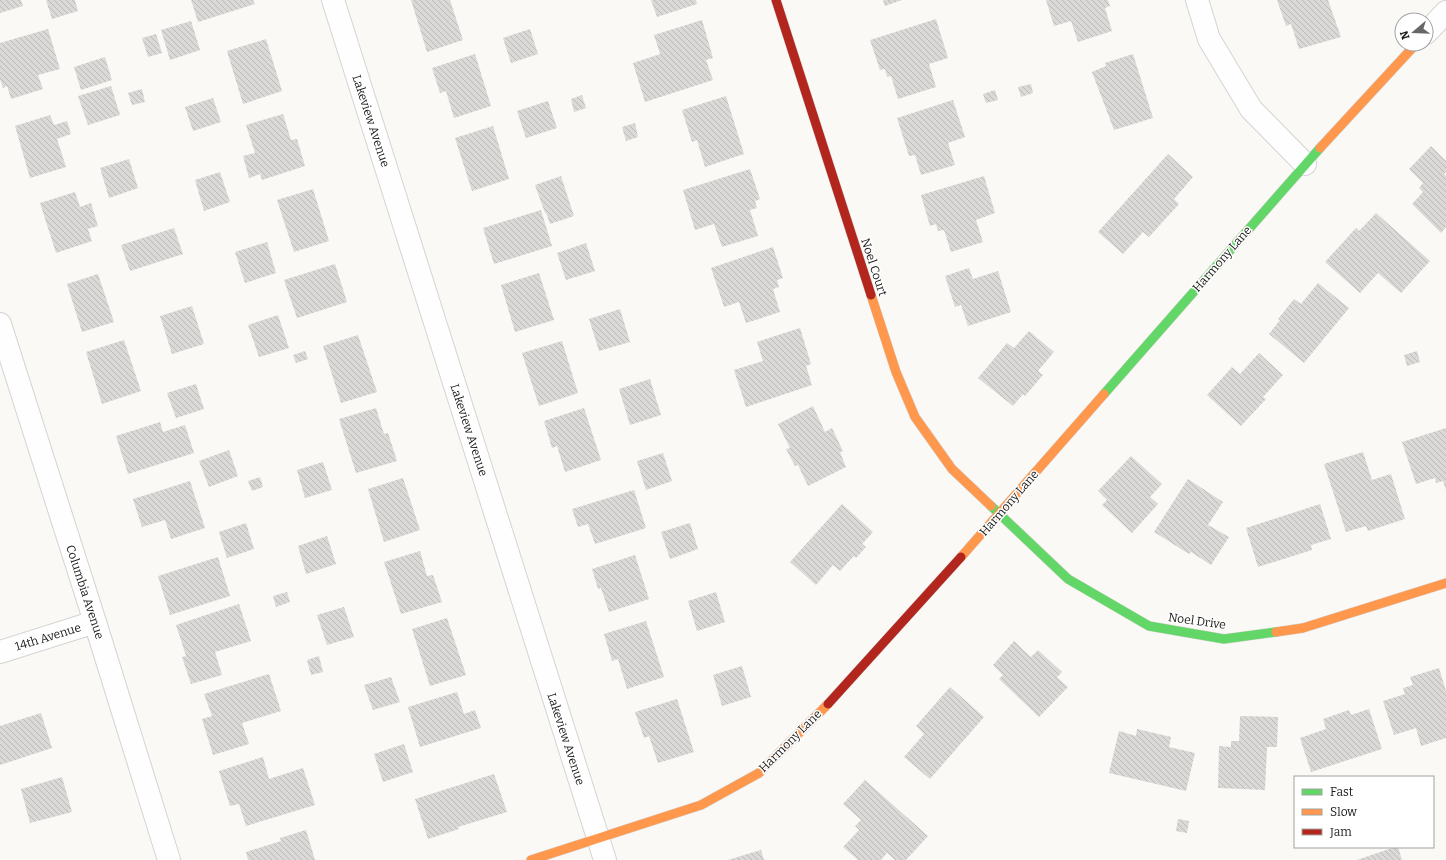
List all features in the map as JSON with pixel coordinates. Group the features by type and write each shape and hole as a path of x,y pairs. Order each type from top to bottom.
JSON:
{"street":[{"name":"Lakeview Avenue","path":"333,0 605,860"},
{"name":"Noel Court","path":"776,0 896,372 915,417 952,469 999,514"},
{"path":"1197,0 1209,39 1251,109 1305,164"},
{"path":"1434,25 1446,12"},
{"name":"Harmony Lane","path":"531,860 701,805 759,773 834,698 999,514 1305,164 1409,52"},
{"name":"Columbia Avenue","path":"0,324 169,860"},
{"name":"Noel Drive","path":"999,514 1068,579 1150,626 1224,639 1303,628 1446,583"},
{"name":"14th Avenue","path":"0,652 95,622"}],"building":[{"path":"0,0 21,0 23,6 0,13"},
{"path":"46,0 75,0 78,11 52,19"},
{"path":"191,0 253,0 255,4 198,22"},
{"path":"411,0 450,0 463,40 427,52"},
{"path":"651,0 696,0 697,4 657,17"},
{"path":"883,0 902,0 885,6"},
{"path":"1046,0 1108,0 1110,6 1105,8 1112,31 1078,42 1071,21 1054,26"},
{"path":"1277,0 1328,0 1341,37 1299,49 1291,24 1286,26"},
{"path":"936,19 948,58 929,64 936,87 898,99 891,76 887,77 885,69 880,70 870,40"},
{"path":"702,20 713,58 706,60 713,80 645,102 633,63 660,54 654,35"},
{"path":"191,21 200,50 170,60 161,30"},
{"path":"48,29 60,69 38,75 43,89 11,99 7,86 3,88 0,79 0,43"},
{"path":"530,29 538,54 511,63 503,38"},
{"path":"156,34 162,53 148,57 142,38"},
{"path":"266,39 282,91 243,104 227,51"},
{"path":"475,54 491,106 454,118 446,91 440,93 432,68"},
{"path":"1133,54 1153,118 1114,130 1092,72 1106,66 1105,63"},
{"path":"105,57 112,80 81,90 74,67"},
{"path":"1031,84 1033,93 1021,97 1018,87"},
{"path":"111,86 120,115 88,125 78,96"},
{"path":"142,89 145,102 132,105 128,93"},
{"path":"995,90 998,100 986,103 983,94"},
{"path":"582,95 586,108 574,112 571,99"},
{"path":"726,96 744,154 705,167 697,140 692,142 682,110"},
{"path":"213,98 221,122 193,131 185,107"},
{"path":"953,100 965,137 948,143 955,165 921,175 915,155 909,156 897,118"},
{"path":"548,101 557,128 526,138 517,111"},
{"path":"283,114 291,140 297,139 305,166 262,180 260,174 249,178 243,156 255,153 246,125"},
{"path":"50,115 54,125 67,121 71,134 57,139 66,167 30,178 15,126"},
{"path":"635,123 638,137 626,141 622,127"},
{"path":"493,126 509,179 472,191 455,138"},
{"path":"1431,146 1446,161 1446,172 1444,174 1446,176 1446,227 1441,233 1412,204 1423,192 1419,188 1423,183 1409,169"},
{"path":"1168,154 1193,177 1174,199 1179,204 1149,237 1143,232 1123,254 1098,232"},
{"path":"129,159 138,188 109,198 100,168"},
{"path":"750,169 760,199 755,201 757,208 750,210 758,236 722,247 714,224 695,230 683,190"},
{"path":"220,172 230,202 204,211 195,180"},
{"path":"561,176 574,216 550,224 535,185"},
{"path":"984,176 995,213 976,220 983,242 951,252 944,230 938,231 936,224 930,226 921,195"},
{"path":"313,189 329,241 294,252 277,200"},
{"path":"75,192 80,207 91,203 98,226 88,229 92,241 56,253 40,203"},
{"path":"541,210 552,246 494,264 483,228"},
{"path":"1376,213 1430,261 1401,293 1378,273 1360,293 1325,262 1356,228 1359,231"},
{"path":"174,228 183,254 130,271 121,245"},
{"path":"267,242 276,273 245,283 235,252"},
{"path":"586,243 595,271 566,280 557,253"},
{"path":"773,247 783,278 777,280 779,287 773,289 780,312 746,323 739,302 724,307 711,268"},
{"path":"335,264 347,302 297,318 284,280"},
{"path":"969,268 973,279 998,271 1011,312 968,326 961,305 955,307 945,276"},
{"path":"539,273 554,320 515,332 501,285"},
{"path":"98,274 114,322 82,332 67,284"},
{"path":"1318,283 1349,308 1304,363 1269,334 1280,320 1278,319 1294,299 1301,304"},
{"path":"192,306 204,344 172,354 160,316"},
{"path":"620,309 630,342 599,351 589,319"},
{"path":"278,315 289,348 259,357 248,325"},
{"path":"800,328 811,364 806,366 812,385 746,407 734,370 763,361 757,342"},
{"path":"1029,331 1054,352 1038,371 1043,375 1025,396 1023,394 1013,406 978,378 1007,343 1014,348"},
{"path":"358,335 377,392 341,403 323,346"},
{"path":"124,340 141,391 102,404 86,352"},
{"path":"562,341 578,393 539,406 522,353"},
{"path":"305,351 308,359 296,363 293,355"},
{"path":"1417,351 1420,362 1407,366 1404,355"},
{"path":"1259,353 1283,375 1263,397 1266,399 1241,426 1207,395 1232,367 1240,374"},
{"path":"650,379 661,415 630,425 619,389"},
{"path":"196,384 204,409 176,418 167,393"},
{"path":"813,406 825,432 832,428 843,451 840,452 846,467 808,486 798,465 795,466 786,449 790,448 778,424"},
{"path":"376,408 384,434 388,433 397,461 356,473 339,419"},
{"path":"584,408 601,460 565,472 557,446 552,448 544,421"},
{"path":"160,422 163,432 185,425 194,453 128,474 116,436"},
{"path":"1446,428 1446,490 1443,481 1436,483 1435,478 1416,484 1402,442"},
{"path":"229,450 238,476 209,487 199,461"},
{"path":"1363,452 1372,480 1391,474 1405,519 1368,531 1366,526 1346,532 1324,464"},
{"path":"663,453 672,481 646,490 637,461"},
{"path":"1131,456 1162,484 1150,497 1158,504 1132,533 1102,505 1107,500 1098,491"},
{"path":"323,462 332,490 305,498 297,470"},
{"path":"260,477 263,487 252,491 248,481"},
{"path":"403,478 420,530 384,542 368,489"},
{"path":"1188,479 1223,502 1208,525 1229,537 1211,565 1191,552 1189,554 1154,532"},
{"path":"190,481 205,528 171,539 165,520 142,527 133,499"},
{"path":"634,490 646,528 595,544 588,524 578,527 572,509"},
{"path":"842,504 873,532 862,544 866,547 856,558 854,556 840,571 833,565 816,585 790,562"},
{"path":"1320,504 1331,539 1311,545 1312,550 1258,567 1246,528"},
{"path":"246,523 254,549 227,558 219,532"},
{"path":"690,523 698,549 670,559 661,532"},
{"path":"327,536 336,564 306,574 298,546"},
{"path":"420,551 427,576 433,575 442,602 401,614 384,562"},
{"path":"635,555 649,599 609,612 601,588 598,589 592,569"},
{"path":"218,557 230,596 170,615 158,576"},
{"path":"287,592 290,602 276,607 273,596"},
{"path":"716,592 725,622 697,631 688,601"},
{"path":"239,604 251,641 215,652 222,675 191,684 182,657 186,656 176,625"},
{"path":"344,607 354,637 327,645 317,615"},
{"path":"447,618 466,675 430,686 412,629"},
{"path":"646,621 664,677 627,689 618,659 612,661 604,634"},
{"path":"1014,641 1031,657 1038,650 1062,672 1057,677 1068,687 1039,717 999,679 1003,675 993,665"},
{"path":"319,656 323,672 311,675 307,660"},
{"path":"742,666 751,697 722,706 713,675"},
{"path":"1439,668 1446,691 1446,738 1421,746 1416,728 1394,735 1383,701 1405,694 1403,688 1413,685 1410,677"},
{"path":"269,674 281,711 242,723 249,744 213,755 202,719 212,716 204,694"},
{"path":"391,677 400,702 373,710 364,685"},
{"path":"950,687 984,717 930,779 904,757 924,734 916,726"},
{"path":"457,692 464,714 475,710 481,728 420,747 408,707"},
{"path":"677,699 694,752 658,763 649,736 644,738 635,712"},
{"path":"1369,709 1382,749 1311,772 1300,738 1326,729 1323,719 1349,710 1351,715"},
{"path":"41,713 52,748 0,765 0,726"},
{"path":"1240,716 1278,717 1277,747 1267,747 1265,790 1218,788 1219,746 1231,747 1231,741 1239,741"},
{"path":"1137,729 1171,737 1169,747 1195,753 1186,791 1109,773 1119,731 1136,736"},
{"path":"404,744 413,772 383,782 374,754"},
{"path":"263,757 269,779 303,768 315,805 246,826 239,804 230,806 219,771"},
{"path":"494,774 507,812 458,827 459,829 428,839 415,799"},
{"path":"62,777 72,812 30,823 21,789"},
{"path":"865,780 928,836 906,860 895,860 887,853 881,860 858,860 843,847 859,830 855,826 861,820 843,804"},
{"path":"1178,819 1189,821 1187,833 1176,831"},
{"path":"306,830 315,860 248,860 246,852 281,841 280,838"},
{"path":"1392,848 1398,848 1402,860 1357,860"},
{"path":"761,850 764,860 728,860 744,855"}],"traffic: fast":[{"path":"1104,394 1320,148"},
{"path":"991,506 1068,579 1149,626 1224,639 1276,632"}],"traffic: slow":[{"path":"1320,148 1409,52"},
{"path":"871,295 896,372 915,417 952,469 991,506"},
{"path":"961,557 1104,394"},
{"path":"1276,632 1303,628 1446,583"},
{"path":"531,860 701,805 759,773 828,704"}],"traffic: jam":[{"path":"776,0 871,295"},
{"path":"828,704 961,557"}]}
